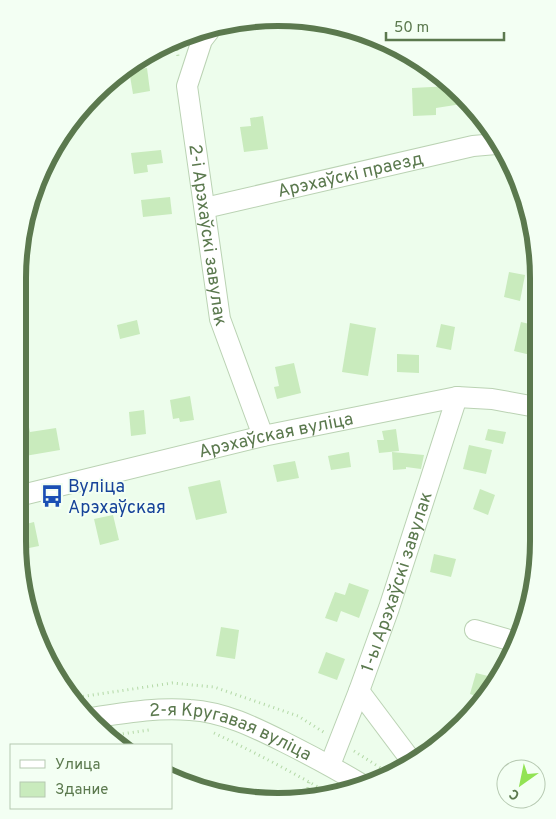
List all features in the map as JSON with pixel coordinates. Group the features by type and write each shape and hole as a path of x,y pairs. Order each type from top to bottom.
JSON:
{"street":[{"name":"2-і Арэхаўскі завулак","path":"204,38 187,86 220,319 262,436"},
{"name":"Арэхаўскі праезд","path":"205,208 474,146 491,144"},
{"name":"Арэхаўская вуліца","path":"26,494 262,436 457,397 492,399 530,406"},
{"name":"1-ы Арэхаўскі завулак","path":"330,765 389,608 457,397"},
{"path":"475,630 510,640"},
{"path":"359,691 408,756"},
{"name":"2-я Кругавая вуліца","path":"98,717 158,709 191,710 222,715 249,725 330,765 355,780"}],"path":[{"path":"117,735 154,729"},
{"path":"213,732 321,789"},
{"path":"307,791 309,782"}],"building":[{"path":"147,68 150,91 133,94 130,75 138,69"},
{"path":"441,87 460,104 436,108 436,115 413,116 412,88"},
{"path":"263,116 268,149 244,152 240,127 251,126 250,118"},
{"path":"161,150 163,163 147,165 148,172 134,174 131,153"},
{"path":"170,197 172,214 143,217 141,200"},
{"path":"509,272 525,275 520,301 504,297"},
{"path":"137,320 140,334 120,339 117,325"},
{"path":"521,322 530,324 530,355 514,351"},
{"path":"350,323 376,328 368,376 342,372"},
{"path":"441,324 455,327 451,350 436,347"},
{"path":"397,354 419,355 419,373 397,372"},
{"path":"294,363 301,393 277,399 274,387 279,386 275,367"},
{"path":"190,396 194,420 180,422 179,418 173,419 170,400"},
{"path":"144,410 146,434 131,436 129,412"},
{"path":"26,414 30,432 56,428 60,450 26,456"},
{"path":"396,429 399,451 379,453 377,440 384,440 382,431"},
{"path":"488,429 506,432 503,444 485,440"},
{"path":"469,445 492,450 486,474 463,469"},
{"path":"349,452 351,467 331,470 328,456"},
{"path":"392,452 424,455 421,469 406,467 406,469 393,470"},
{"path":"295,461 299,478 277,482 273,465"},
{"path":"220,480 227,513 196,520 188,487"},
{"path":"480,489 495,495 488,515 473,509"},
{"path":"113,515 119,540 100,545 94,519"},
{"path":"34,522 39,546 26,549 26,524"},
{"path":"434,554 456,559 451,577 430,572"},
{"path":"349,583 369,590 359,618 341,611 337,622 325,618 335,592 345,595"},
{"path":"221,627 239,630 235,659 216,656"},
{"path":"326,652 345,659 337,680 318,673"},
{"path":"476,673 490,676 476,696 470,694"}],"place":[{"name":"Вуліца Арэхаўская","path":"52,496"}]}
